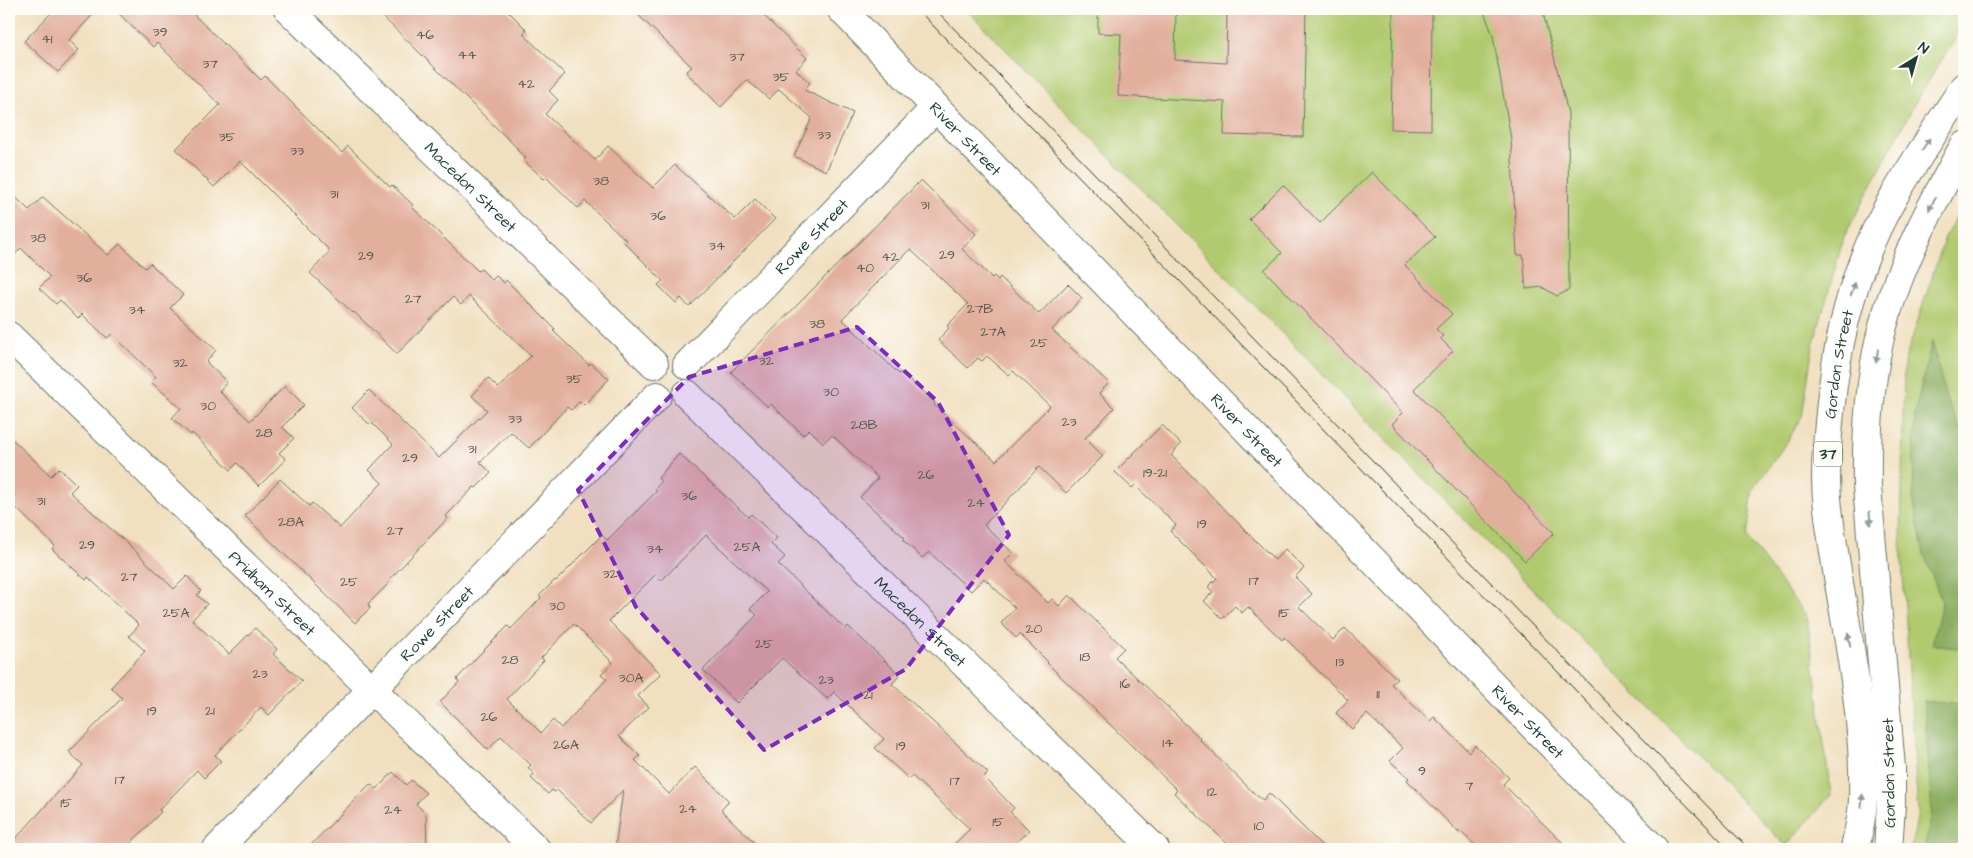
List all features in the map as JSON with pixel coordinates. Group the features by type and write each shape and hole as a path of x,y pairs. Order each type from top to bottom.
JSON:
{"street":[{"name":"Macedon Street","path":"288,9 654,364"},
{"name":"River Street","path":"841,9 1654,849"},
{"name":"Gordon Street","path":"1855,849 1863,800 1863,743 1854,666 1828,505 1828,441 1832,395 1840,342 1851,294 1870,245 1892,199 1964,86"},
{"name":"Rowe Street","path":"686,365 936,107"},
{"name":"Gordon Street","path":"1888,849 1891,768 1876,603 1867,464 1870,398 1879,341 1902,269 1933,203 1964,146"},
{"name":"Pridham Street","path":"9,336 536,849"},
{"path":"669,357 677,358 690,368 693,377 692,386 687,394 680,399 672,401 664,400 657,396 651,389 648,380 654,364 661,359 669,357"},
{"name":"Macedon Street","path":"687,394 1156,849"},
{"name":"Rowe Street","path":"217,849 657,396"},
{"path":"1828,505 1841,499 1867,464"}],"highlighted area":[{"path":"857,327 938,402 1009,535 906,669 764,750 636,607 578,490 689,377"}],"green space":[{"path":"966,9 1964,9 1964,25 1917,99 1844,237 1813,346 1802,416 1787,442 1753,489 1747,538 1807,617 1831,795 1786,846 1420,475"},
{"path":"1964,203 1964,849 1911,849 1918,813 1901,544 1904,363 1945,237"},
{"path":"1932,341 1946,398 1960,429 1964,428 1964,649 1932,645 1942,602 1924,554 1913,500 1915,412"},
{"path":"1924,701 1964,705 1964,849 1924,849 1932,814"}],"building":[{"path":"55,9 98,9 69,40 79,50 58,72 24,41"},
{"path":"114,9 188,9 261,80 265,76 342,153 348,146 390,187 392,185 413,205 412,207 478,271 481,269 492,280 496,276 504,283 506,280 555,329 553,331 589,365 591,363 609,379 584,405 580,401 571,410 567,407 529,448 511,432 480,462 491,473 476,488 474,487 446,516 448,518 388,581 389,583 368,604 370,608 355,623 245,516 280,479 309,506 312,503 340,528 382,483 369,470 393,444 373,424 368,423 352,408 369,390 439,458 487,410 472,396 488,378 498,388 531,356 469,296 461,305 453,297 397,354 310,273 330,251 240,161 214,187 176,149 220,105 157,43 153,47"},
{"path":"375,9 506,9 527,30 523,34 565,74 549,91 558,100 545,114 595,160 608,146 653,188 675,165 735,219 755,199 775,219 689,307 681,298 676,303 658,285 663,281 624,242 626,240 585,201 578,208 546,177 544,179 523,160 526,158 518,149"},
{"path":"632,9 757,9 807,58 796,70 810,83 804,90 853,113 826,171 794,156 812,118 779,89 769,99 747,80 721,107 686,72 692,67"},
{"path":"1098,9 1176,9 1175,60 1226,63 1227,9 1306,9 1303,137 1224,135 1225,102 1118,96 1121,34 1098,33"},
{"path":"1393,9 1432,9 1431,130 1391,129"},
{"path":"1483,9 1542,9 1568,113 1569,290 1557,296 1542,287 1526,289 1523,255 1517,255 1511,139 1493,36"},
{"path":"1372,172 1435,237 1405,265 1452,314 1436,329 1443,336 1440,338 1453,351 1414,389 1554,533 1525,561 1392,424 1403,413 1264,270 1282,253 1249,219 1283,185 1320,223"},
{"path":"921,180 976,234 962,249 992,278 994,276 998,280 1000,277 1039,314 1068,284 1082,298 1052,330 1109,383 1099,393 1114,408 1085,438 1103,456 1066,493 1039,467 984,525 1013,553 1005,561 1048,603 1052,599 1059,606 1069,595 1124,648 1115,657 1201,739 1256,795 1263,800 1269,793 1325,849 1233,849 1174,793 1177,790 1047,663 1020,634 1016,638 1001,623 1015,608 984,578 971,591 929,552 922,558 903,540 905,538 860,497 878,478 832,435 823,443 809,429 803,435 771,404 768,407 731,372","holes":["910,249 968,304 947,326 949,328 938,340 968,368 978,358 982,361 987,356 1009,375 1013,371 1050,406 996,461 934,405 935,403 902,372 899,374 842,319"]},
{"path":"9,191 29,210 43,197 108,255 120,244 145,268 150,263 183,295 170,308 216,350 206,362 227,382 219,391 250,421 285,386 304,405 282,427 294,438 279,453 286,459 259,486 237,463 231,470 192,433 191,435 172,418 181,408 151,382 156,377 112,334 107,338 82,314 78,319 60,300 56,304 39,288 50,277 21,248 9,261"},
{"path":"1162,425 1181,444 1171,455 1251,536 1275,560 1285,549 1304,568 1295,577 1312,594 1299,607 1333,640 1345,628 1397,679 1391,684 1430,721 1434,717 1469,752 1475,745 1509,778 1503,784 1569,849 1479,849 1460,831 1459,833 1407,780 1409,778 1390,761 1403,748 1367,714 1352,729 1336,713 1348,700 1284,637 1282,640 1248,607 1242,613 1235,606 1222,619 1204,601 1213,592 1208,587 1217,578 1170,531 1176,525 1135,485 1132,488 1115,472"},
{"path":"9,436 51,476 59,468 77,485 70,492 174,589 187,576 201,591 197,595 207,604 192,620 229,654 255,628 277,649 273,654 302,681 269,715 261,707 215,755 221,761 204,778 197,770 159,810 161,812 125,849 9,849 9,846 83,765 69,752 122,698 111,687 145,651 129,636 139,625 88,577 86,580 52,549 55,546 9,501"},
{"path":"679,454 748,517 751,514 777,538 771,544 785,557 778,564 845,629 848,626 900,675 892,684 988,773 984,777 1014,808 1010,812 1029,830 1009,849 949,849 970,829 912,776 909,779 875,748 884,739 834,692 827,699 782,658 737,703 703,670 757,615 750,609 767,592 706,535 661,581 655,575 609,621 661,674 638,696 649,707 619,736 640,756 635,760 669,794 695,767 729,801 721,810 761,849 615,849 623,790 591,823 557,790 555,792 552,790 548,794 531,778 534,774 528,768 531,765 501,736 488,750 440,702 459,682 457,679 477,657 508,626 511,629 541,598 539,596 555,580 602,535 607,540 657,491 655,489 661,482 658,478","holes":["574,624 613,663 601,674 607,679 561,728 553,720 541,733 507,699 544,660 541,658"]},
{"path":"393,772 406,785 411,780 426,793 416,804 426,814 427,849 307,849 370,784 377,789"}],"tram line":[{"path":"917,9 1729,849"},
{"path":"935,9 1749,849"}]}
